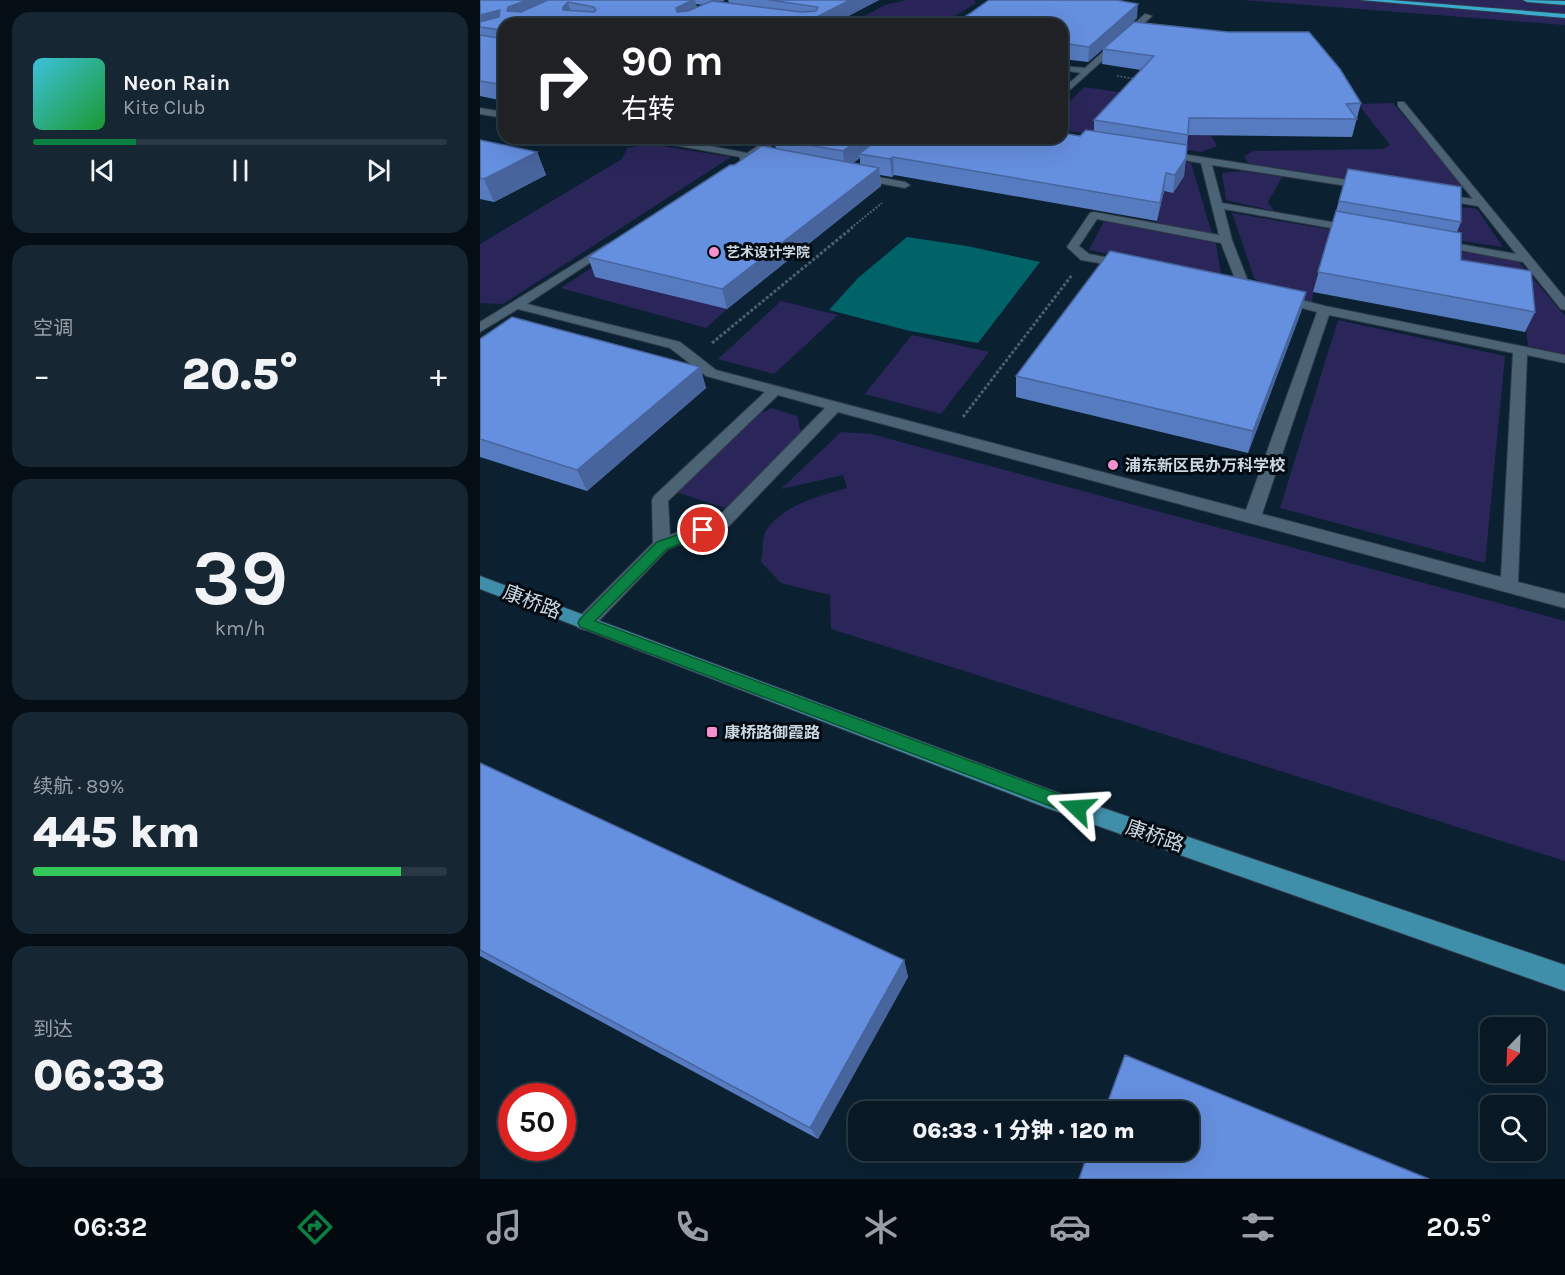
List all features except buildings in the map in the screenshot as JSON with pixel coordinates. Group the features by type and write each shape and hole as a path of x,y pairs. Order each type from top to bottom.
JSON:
{"highway":[{"path":"1365,0 1565,16"},
{"path":"1527,0 1565,3"}],"main road":[{"name":"康桥路","path":"480,582 1055,801 1565,978"}],"lane":[{"path":"1068,88 1149,16 1139,14"},
{"path":"1068,69 1087,71"},
{"path":"1401,104 1565,306"},
{"path":"480,111 498,115"},
{"path":"678,144 743,159 771,160"},
{"path":"743,159 767,144"},
{"path":"1150,152 1380,188"},
{"path":"1206,161 1226,240 1250,291 1324,310 1520,352 1565,359"},
{"path":"856,168 848,174 905,185"},
{"path":"1426,195 1484,204"},
{"path":"1217,206 1366,231"},
{"path":"1142,269 1085,257 1073,247 1094,215 1226,240"},
{"path":"480,328 618,240"},
{"path":"1424,241 1527,259"},
{"path":"517,305 675,345 711,373 1565,601"},
{"path":"1252,518 1324,310"},
{"path":"1509,586 1520,352"},
{"path":"662,545 660,500 775,390"},
{"path":"585,623 662,545 723,522 835,406"}],"path":[{"path":"1087,71 1141,79"},
{"path":"693,359 905,185"},
{"path":"948,436 1085,257"}],"shaded area":[{"path":"907,0 974,0 976,3 952,18 860,18 885,5"},
{"path":"1243,0 1565,0 1565,25"},
{"path":"1084,87 1132,94 1110,119 1211,135 1217,146 1201,152 1068,131 1068,103"},
{"path":"1393,103 1463,186 1444,195 1248,163 1244,156 1254,151 1383,149 1390,145 1358,104"},
{"path":"650,144 731,157 503,304 480,303 480,244 622,159 627,148"},
{"path":"1072,144 1191,163 1212,234 1157,223 1162,200 1147,188 1173,193 1186,171 1065,151"},
{"path":"1242,171 1282,177 1268,202 1274,211 1226,200 1222,173"},
{"path":"1454,206 1477,209 1503,247 1456,240"},
{"path":"1232,213 1518,261 1565,316 1565,354 1528,346 1522,292 1313,292 1312,303 1273,290 1254,278"},
{"path":"1104,221 1216,243 1221,275 1089,250"},
{"path":"655,226 727,309 706,328 561,288"},
{"path":"907,237 967,246 1040,262 978,343 910,331 829,310 858,278"},
{"path":"781,301 838,315 774,374 718,359"},
{"path":"1338,320 1505,356 1485,563 1280,508"},
{"path":"912,335 989,352 941,414 865,394"},
{"path":"772,408 797,416 801,433 728,509 676,492 756,415"},
{"path":"841,432 871,434 1565,621 1565,861 831,629 830,595 781,583 761,562 765,532 774,520 804,502 847,488 843,475 781,489"}],"place":[{"name":"艺术设计学院","path":"714,252"},
{"name":"浦东新区民办万科学校","path":"1113,465"},
{"name":"康桥路御霞路","path":"712,732"}],"route":[{"path":"703,530 662,545 585,623 1077,808"}]}
